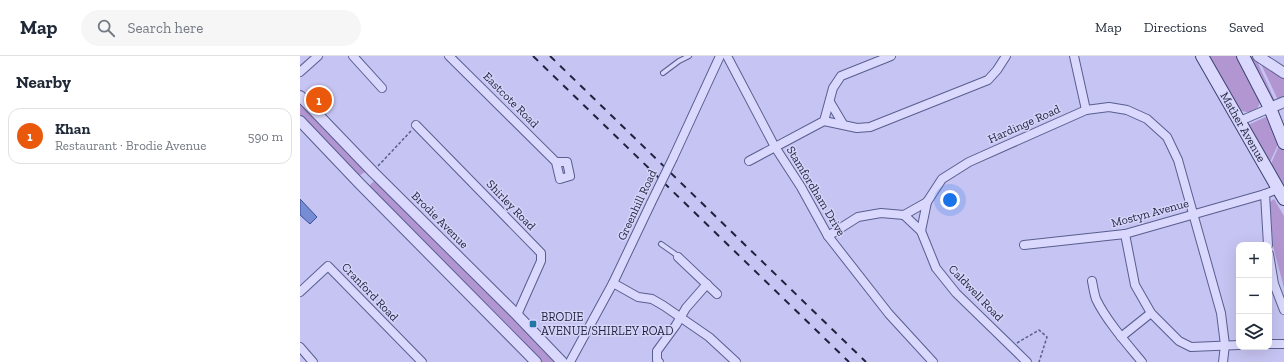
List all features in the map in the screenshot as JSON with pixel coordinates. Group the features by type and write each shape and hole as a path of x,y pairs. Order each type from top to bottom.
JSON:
{"main road":[{"name":"Mather Avenue","path":"1202,56 1281,194"},
{"path":"1244,56 1270,108 1284,143"}],"street":[{"path":"300,72 318,56"},
{"path":"353,56 382,88"},
{"name":"Eastcote Road","path":"449,56 556,162"},
{"name":"Greenhill Road","path":"570,362 613,284 720,56"},
{"name":"Stamfordham Drive","path":"727,56 775,147 801,187 828,236 889,314 933,362"},
{"path":"824,121 833,88 841,76 891,56"},
{"path":"1074,56 1086,110"},
{"path":"1258,56 1284,73"},
{"path":"749,161 824,121 858,128 870,127 988,80 997,70 1005,57"},
{"name":"Brodie Avenue","path":"300,96 373,172 517,315 562,362"},
{"path":"830,102 843,124"},
{"path":"1240,121 1284,102"},
{"name":"Hardinge Road","path":"904,215 927,202 942,179 969,162 1086,110 1110,108 1127,110 1147,119 1167,137 1178,160 1221,313 1225,345 1223,362"},
{"path":"300,121 360,184 536,362"},
{"name":"Shirley Road","path":"416,125 541,253 541,261 517,315"},
{"path":"360,184 373,172"},
{"path":"1265,194 1268,242"},
{"name":"Mostyn Avenue","path":"1024,245 1125,234 1265,194 1281,194"},
{"path":"921,231 927,202"},
{"path":"828,236 858,217 881,213 904,215"},
{"name":"Caldwell Road","path":"904,215 921,231 936,268 956,292 1022,360"},
{"path":"1125,234 1135,285 1151,312 1180,341 1191,347 1236,345"},
{"path":"678,257 717,294"},
{"name":"Cranford Road","path":"300,292 328,266 422,362"},
{"path":"1272,272 1274,284 1284,310"},
{"path":"1092,281 1096,299 1121,337 1142,362"},
{"path":"613,284 638,296 652,299 709,337 736,362"},
{"path":"659,362 657,360 657,351 681,318 686,308 707,284"},
{"path":"1121,337 1151,312"},
{"path":"1272,344 1284,344"},
{"path":"300,347 314,362"}],"lane":[{"path":"662,73 689,56"},
{"path":"661,244 678,257"}],"path":[{"path":"373,172 416,125"},
{"path":"1011,347 1040,330 1047,337 1039,362"}],"shaded area":[{"path":"1207,56 1238,56 1260,99 1260,103 1254,111 1247,112 1240,110"},
{"path":"1249,56 1256,59 1275,101 1272,103"},
{"path":"1260,62 1284,78 1284,97 1278,100"},
{"path":"300,101 366,171 358,177 300,115"},
{"path":"1268,116 1280,140 1270,162 1248,125"},
{"path":"1280,143 1284,149 1284,186 1271,164"},
{"path":"375,180 557,362 542,362 368,187"},
{"path":"1274,199 1284,216 1284,288 1273,246 1270,202"}],"building":[{"path":"300,199 317,217 310,224 300,215"}],"railway":[{"path":"533,56 849,362"},
{"path":"550,56 866,362"}],"place":[{"name":"Khan","path":"319,100"},
{"name":"BRODIE AVENUE/SHIRLEY ROAD","path":"533,324"}]}
